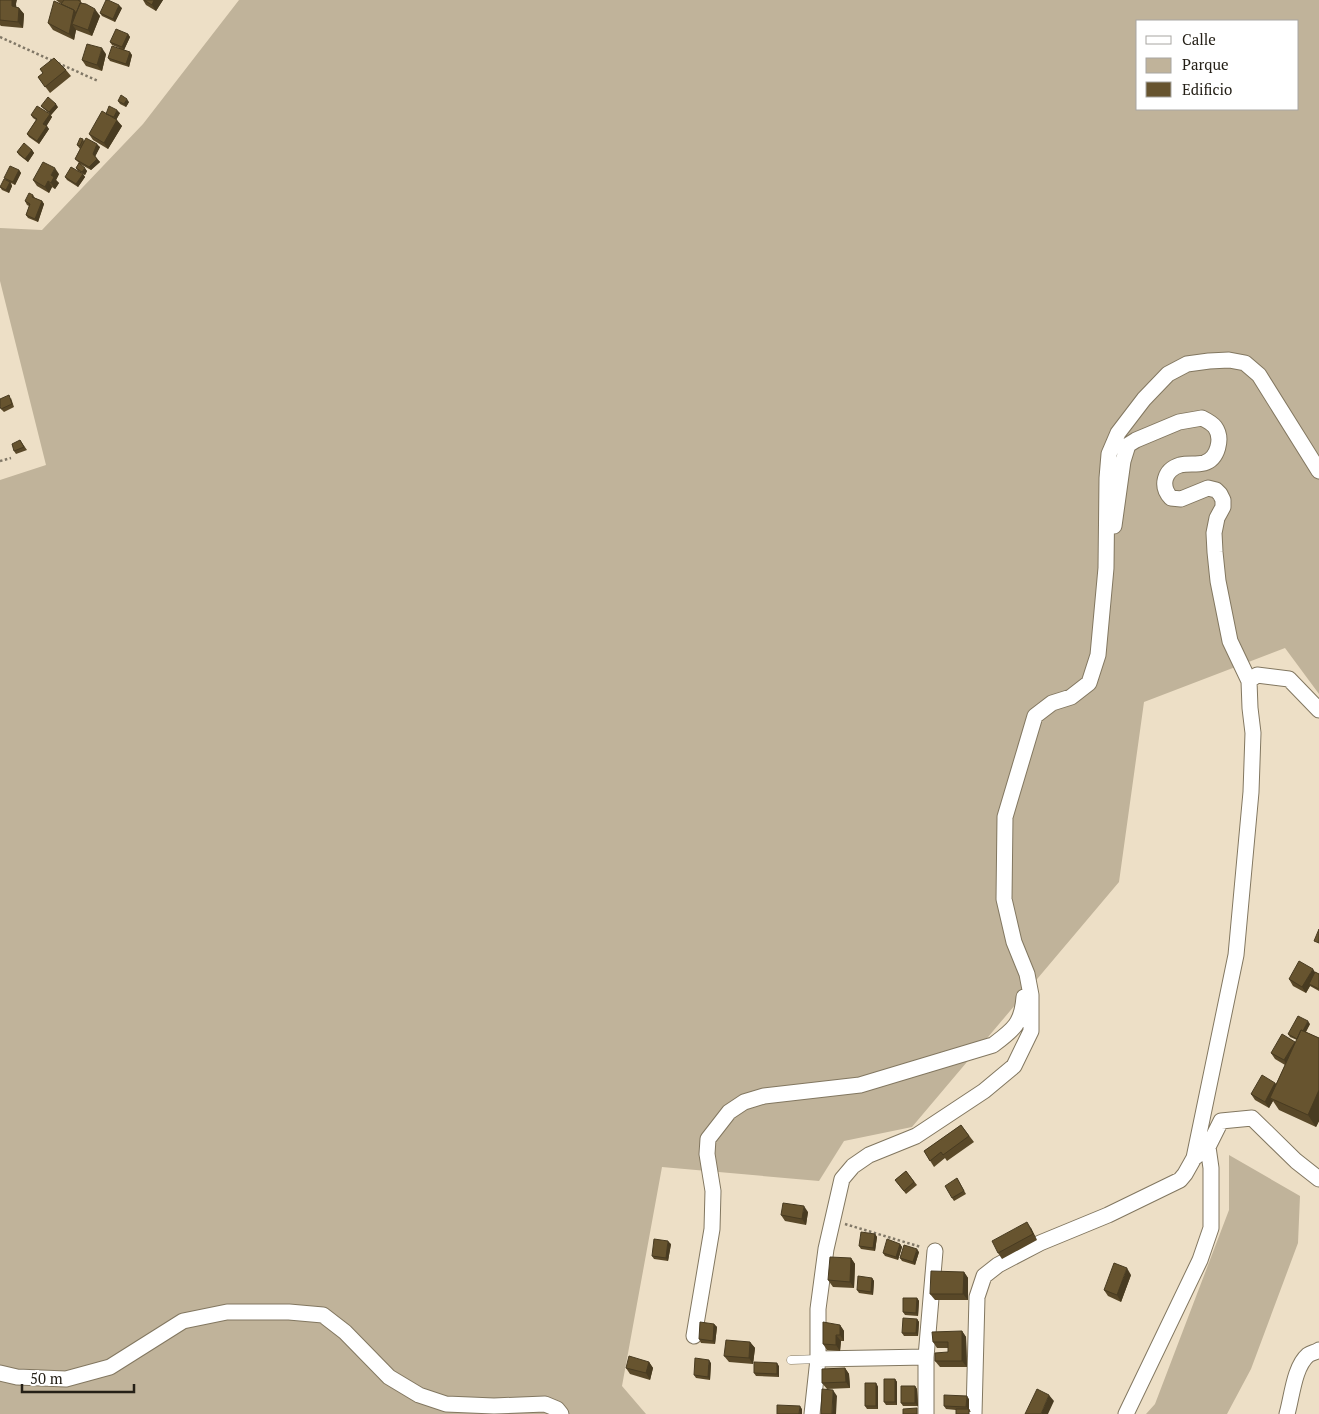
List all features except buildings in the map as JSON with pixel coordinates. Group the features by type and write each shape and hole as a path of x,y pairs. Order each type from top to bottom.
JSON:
{"street":[{"path":"812,1414 818,1358 818,1309 832,1215 842,1179 853,1166 868,1155 916,1136 984,1091 1014,1066 1031,1031 1031,994 1014,942 1004,899 1005,817 1034,716 1052,703 1071,697 1089,683 1098,655 1106,568 1109,454 1118,433 1144,399 1168,374 1187,364 1229,360 1245,363 1258,375 1319,471"},
{"path":"974,1414 977,1297 984,1276 998,1265 1040,1243 1180,1180 1185,1174 1194,1158 1236,955 1251,792 1253,733 1249,681 1230,641 1214,552 1214,533 1217,518 1224,507 1220,494 1216,490 1208,488 1181,499 1171,498 1166,493 1164,482 1167,473 1180,465 1206,463 1215,454 1219,439 1214,426 1202,418 1179,422 1128,445 1123,461 1106,568"},
{"path":"1249,681 1257,675 1266,674 1290,679 1319,710"},
{"path":"694,1336 712,1228 713,1192 707,1154 708,1139 728,1112 744,1102 764,1096 860,1085 993,1045 1018,1023 1023,1012 1026,974"},
{"path":"1194,1158 1208,1147 1222,1121 1252,1118 1296,1161 1319,1179"},
{"path":"1126,1414 1200,1260 1211,1228 1211,1168 1208,1147"},
{"path":"926,1414 926,1357 935,1251"},
{"path":"0,1373 17,1377 66,1379 110,1367 183,1321 227,1312 289,1312 323,1315 345,1332 389,1377 419,1395 446,1404 494,1406 545,1404 557,1409 561,1414"},
{"path":"1287,1414 1292,1389 1301,1365 1309,1354 1319,1350"},
{"path":"818,1358 926,1357"}],"lane":[{"path":"791,1360 818,1358"}],"path":[{"path":"0,37 98,81"},
{"path":"0,461 11,458"},
{"path":"832,1215 840,1222 935,1251"}],"green space":[{"path":"239,0 1319,0 1319,694 1285,648 1144,702 1119,882 912,1127 844,1141 819,1181 662,1167 622,1386 646,1414 0,1414 0,480 46,465 0,281 0,228 42,230 143,124"},
{"path":"1229,1155 1300,1196 1298,1243 1251,1369 1227,1414 1146,1414 1155,1404 1229,1210"}]}
